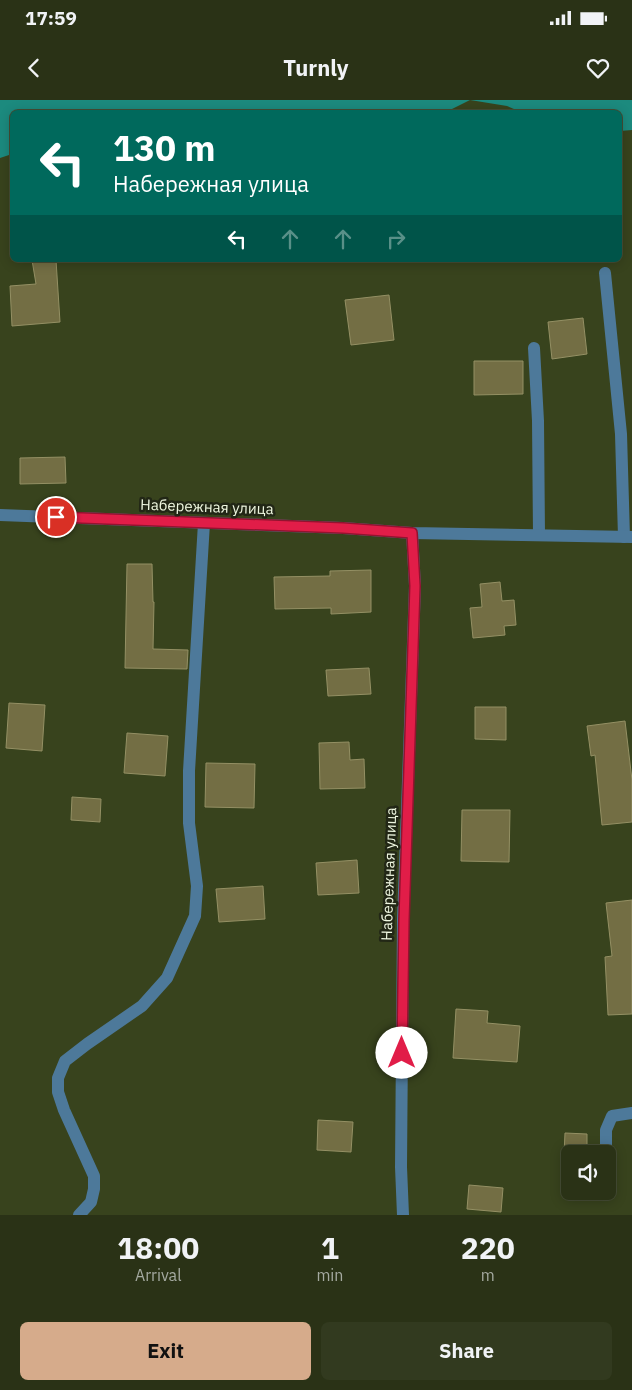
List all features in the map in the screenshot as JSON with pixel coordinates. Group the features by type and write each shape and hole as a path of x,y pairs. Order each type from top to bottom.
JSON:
{"street":[{"path":"606,273 621,434 628,537"},
{"path":"534,348 538,421 539,535"},
{"name":"Набережная улица","path":"0,515 343,528 412,533 628,537"},
{"path":"79,1215 91,1202 94,1176 64,1110 58,1092 58,1078 65,1061 86,1044 142,1006 167,978 195,916 197,886 189,823 189,771 204,523"},
{"name":"Набережная улица","path":"403,1215 404,920 415,586 412,533"},
{"path":"606,1145 606,1130 612,1116 632,1112"}],"water":[{"path":"0,100 470,100 450,110 10,110 10,155 0,158"},
{"path":"470,100 632,100 632,130 622,131 622,110 516,110 507,106"}],"building":[{"path":"32,262 56,262 60,322 12,326 10,286 36,284"},
{"path":"389,295 394,340 351,345 345,300"},
{"path":"583,318 587,354 552,359 548,322"},
{"path":"474,361 523,361 523,394 474,395"},
{"path":"65,457 66,483 20,484 20,458"},
{"path":"127,564 152,564 154,602 153,649 188,650 187,669 125,668"},
{"path":"371,570 371,612 331,614 331,608 275,609 274,577 330,576 330,571"},
{"path":"500,582 502,601 514,600 516,625 504,626 505,635 473,638 470,608 482,607 480,584"},
{"path":"369,668 371,694 328,696 326,670"},
{"path":"9,703 45,705 42,751 6,748"},
{"path":"475,707 506,707 506,740 475,739"},
{"path":"625,721 632,780 632,822 602,825 595,755 591,756 587,726"},
{"path":"127,733 168,736 165,776 124,773"},
{"path":"349,742 350,760 364,759 365,788 320,789 319,743"},
{"path":"206,763 255,764 254,808 205,807"},
{"path":"72,797 101,799 100,822 71,820"},
{"path":"462,810 510,810 509,862 461,861"},
{"path":"357,860 359,893 318,895 316,863"},
{"path":"263,886 265,919 219,922 216,889"},
{"path":"632,900 632,1014 608,1015 605,957 612,956 606,903"},
{"path":"456,1009 488,1011 487,1023 520,1026 517,1062 453,1058"},
{"path":"318,1120 353,1122 351,1152 317,1150"},
{"path":"565,1133 587,1134 587,1145 564,1145"},
{"path":"469,1185 503,1188 501,1212 467,1209"}],"route":[{"path":"56,517 343,528 412,533 415,586 404,920 402,1053"}]}
